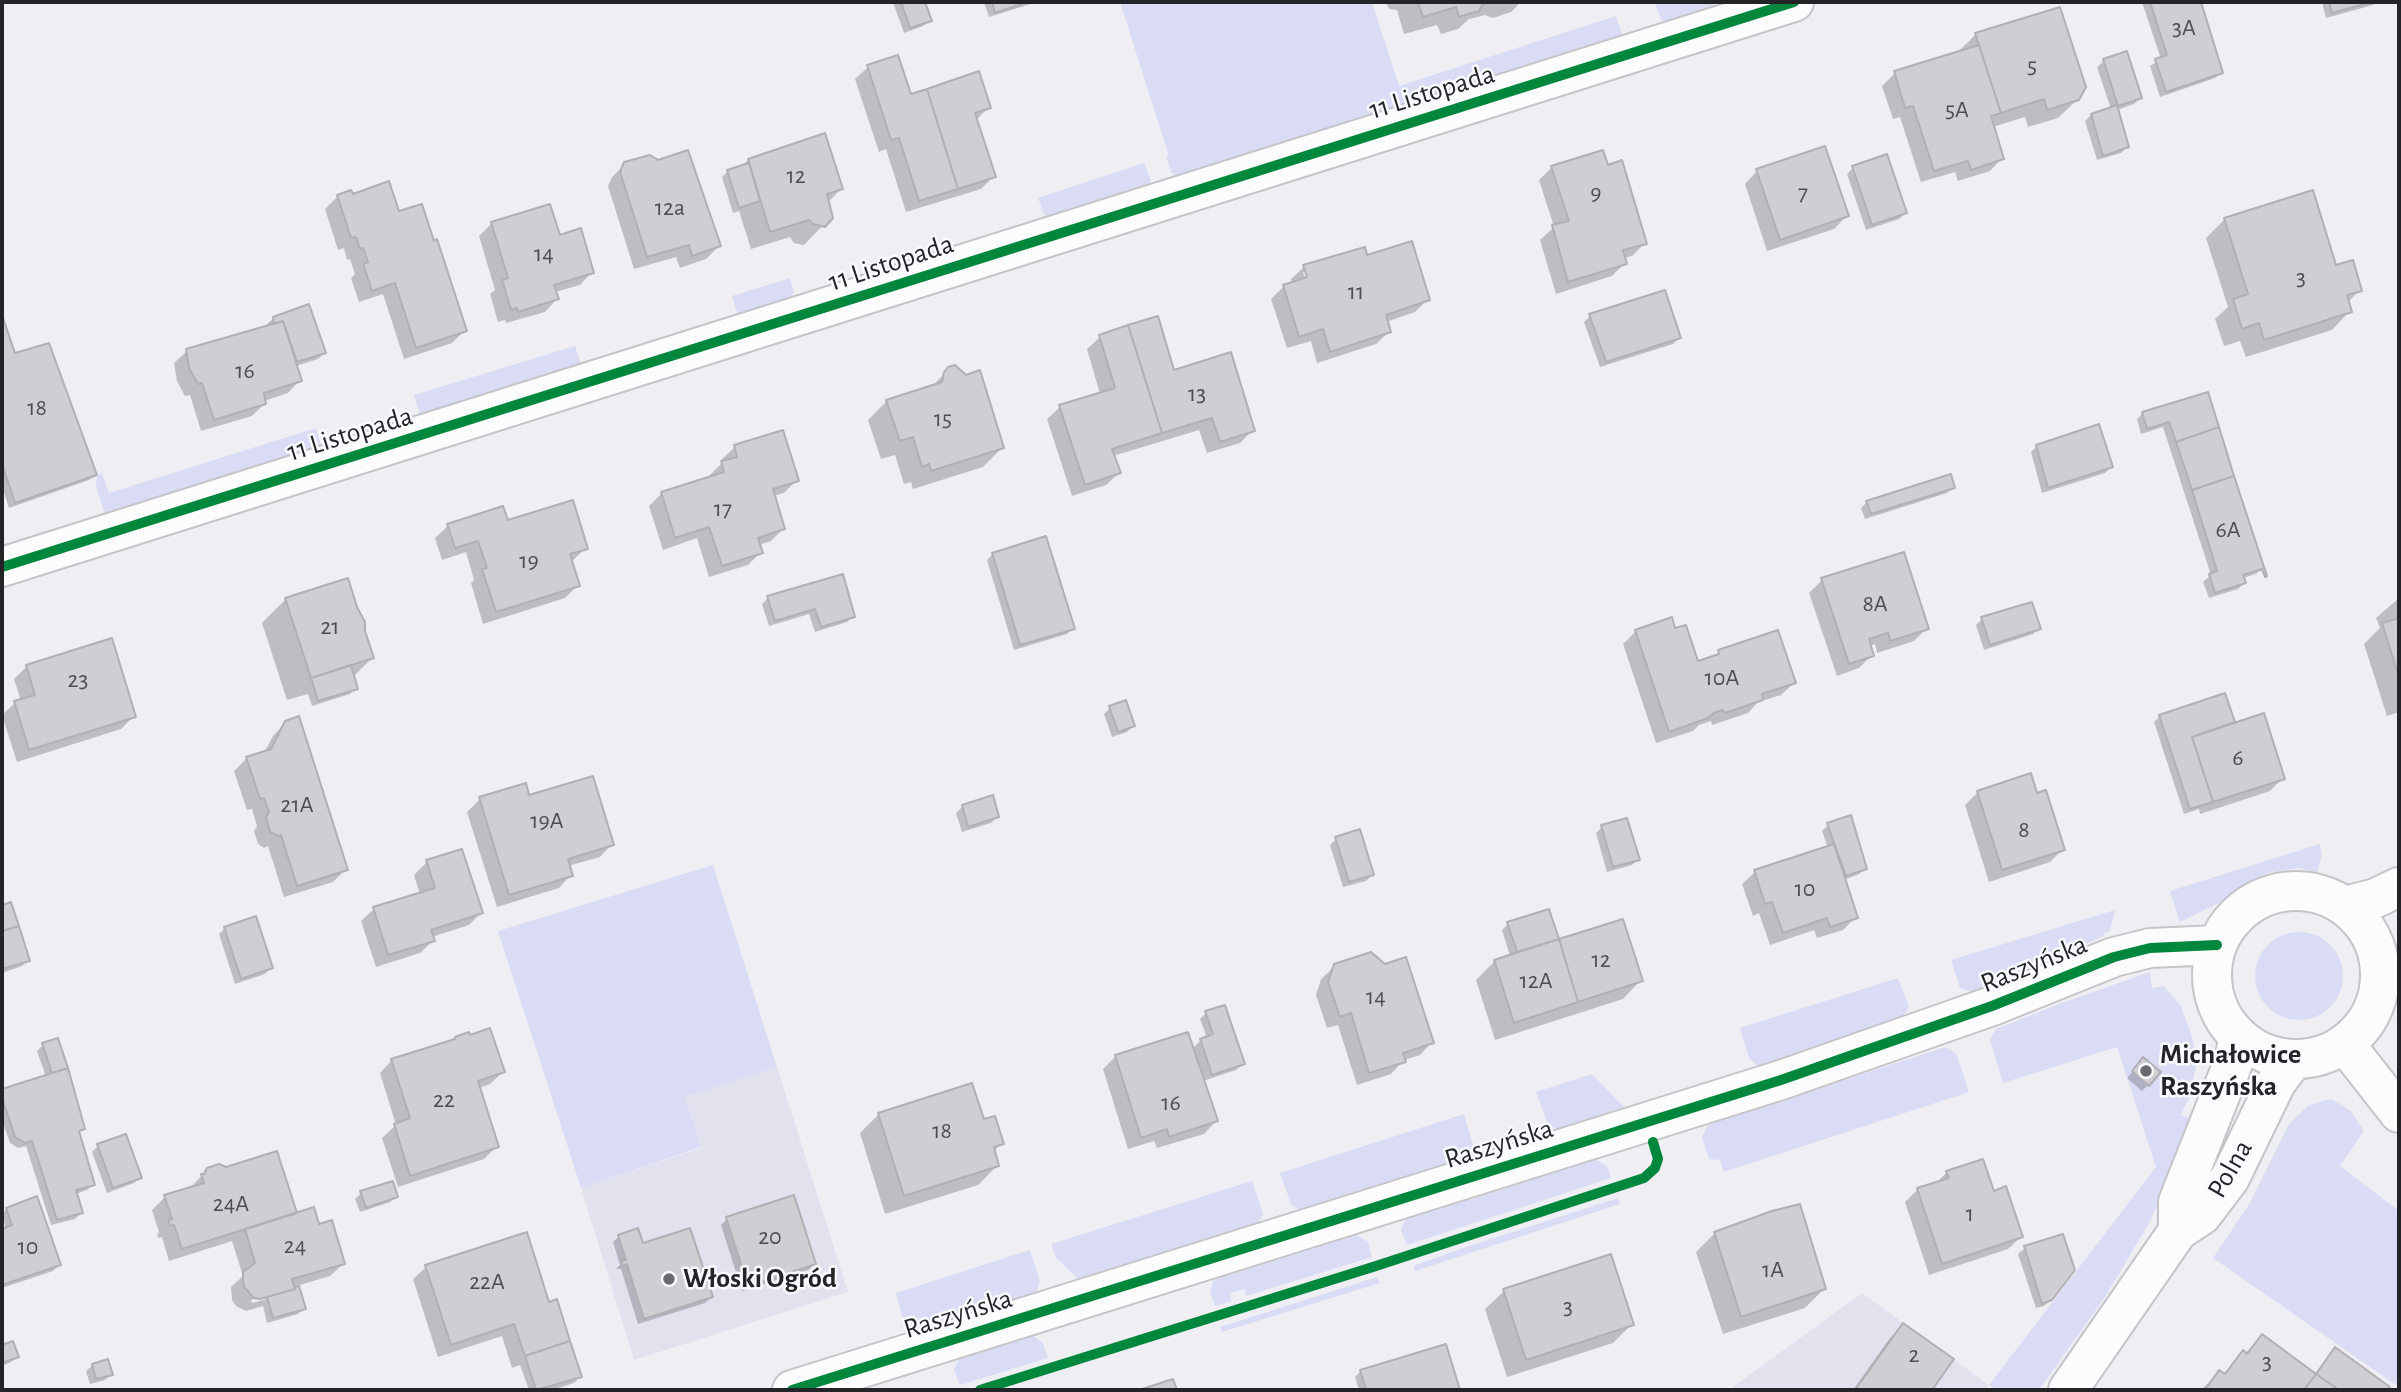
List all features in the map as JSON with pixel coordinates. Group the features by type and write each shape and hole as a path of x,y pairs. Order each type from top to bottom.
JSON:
{"street":[{"name":"11 Listopada","path":"2,566 1794,2"},
{"path":"2345,906 2376,898 2399,887"},
{"path":"2304,891 2325,895 2345,906 2360,920 2371,937 2378,956 2390,966 2364,1026 2345,1044 2321,1056 2293,1059 2264,1054 2239,1038 2220,1011 2214,996 2212,964 2217,945 2232,919 2250,905 2270,895 2304,891"},
{"name":"Raszyńska","path":"792,1390 1781,1080 1992,1006 2114,957 2150,948 2217,945"},
{"name":"Polna","path":"2178,1231 2178,1202 2233,1063 2239,1038"},
{"path":"2345,1044 2399,1114"},
{"name":"Polna","path":"2068,1390 2178,1231 2203,1215 2230,1178 2276,1083 2293,1059"}],"shaded area":[{"path":"1120,2 1372,2 1399,86 1616,16 1623,36 1178,177 1172,173 1166,157 1169,156"},
{"path":"1712,2 1714,8 1666,22 1661,19 1655,4"},
{"path":"1144,163 1151,180 1147,186 1048,217 1044,214 1038,198"},
{"path":"790,278 794,292 790,298 738,315 732,296"},
{"path":"575,346 581,364 420,415 414,395"},
{"path":"316,428 321,446 105,514 96,486 97,475 102,473 109,493"},
{"path":"2320,844 2322,854 2317,873 2299,868 2271,872 2260,876 2219,903 2180,922 2170,891"},
{"path":"713,865 777,1067 685,1097 701,1147 581,1188 498,931"},
{"path":"2115,910 2110,931 2103,933 2104,936 2075,948 2073,945 2068,947 2069,950 1972,992 1960,988 1951,960"},
{"path":"2290,932 2308,932 2324,939 2336,951 2343,967 2343,985 2336,1001 2324,1013 2308,1020 2290,1020 2274,1013 2262,1001 2255,985 2255,967 2262,951 2274,939"},
{"path":"2150,972 2152,988 2164,986 2181,1006 2192,1037 2197,1058 2196,1067 2189,1098 2181,1115 2197,1121 2148,1225 2105,1297 2039,1390 1996,1390 1989,1385 2156,1167 2117,1047 2003,1083 1990,1040 1996,1029"},
{"path":"1898,978 1909,1007 1903,1017 1758,1066 1749,1058 1740,1028"},
{"path":"1945,1047 1956,1053 1969,1092 1724,1172 1720,1160 1709,1159 1702,1137 1708,1125"},
{"path":"777,1067 848,1292 634,1360 581,1188 701,1148 685,1097"},
{"path":"1592,1074 1624,1107 1556,1129 1547,1122 1536,1092"},
{"path":"2333,1100 2351,1111 2364,1131 2340,1166 2399,1211 2399,1387 2213,1258 2250,1203 2289,1124 2309,1105"},
{"path":"1464,1114 1473,1146 1468,1156 1299,1210 1291,1204 1280,1173"},
{"path":"1596,1160 1607,1166 1611,1178 1407,1245 1401,1230 1405,1220"},
{"path":"1252,1181 1263,1214 1258,1223 1078,1279 1056,1258 1051,1244"},
{"path":"1618,1198 1620,1204 1415,1271 1413,1266 1469,1246"},
{"path":"1357,1235 1368,1242 1372,1257 1246,1296 1244,1289 1230,1293 1231,1301 1215,1306 1210,1291 1214,1280"},
{"path":"1030,1250 1040,1282 1036,1292 915,1329 904,1324 896,1293"},
{"path":"1377,1277 1380,1283 1222,1332 1220,1327"},
{"path":"1862,1293 1989,1385 1985,1390 1737,1390 1733,1387"},
{"path":"1033,1336 1043,1343 1048,1358 960,1385 954,1370 959,1359"}],"building":[{"path":"901,2 925,2 932,21 910,28"},
{"path":"992,2 1028,2 995,13"},
{"path":"1418,2 1484,2 1479,11 1459,17 1456,7 1423,17"},
{"path":"2150,2 2201,2 2223,73 2166,92 2155,59 2167,55"},
{"path":"2329,2 2372,2 2332,13"},
{"path":"2060,7 2086,87 2079,100 2047,110 2044,99 2001,113 1975,33"},
{"path":"1979,45 2001,113 1991,116 2004,159 1971,170 1968,161 1934,171 1913,106 1905,108 1894,71"},
{"path":"2127,51 2142,98 2118,106 2103,59"},
{"path":"898,55 911,94 927,89 958,189 919,201 899,138 891,140 867,65"},
{"path":"979,71 991,108 975,113 996,177 958,189 927,89"},
{"path":"2117,105 2129,147 2103,156 2091,114"},
{"path":"825,133 843,189 827,194 833,218 825,227 809,220 770,232 748,159"},
{"path":"1825,146 1849,216 1780,240 1756,169"},
{"path":"688,150 721,246 692,256 689,245 647,257 620,172 624,162 650,155 658,160"},
{"path":"1603,150 1608,165 1622,160 1647,244 1623,250 1627,264 1568,282 1552,225 1569,221 1551,166"},
{"path":"1887,154 1907,213 1872,225 1852,166"},
{"path":"749,163 760,201 739,208 727,170"},
{"path":"389,181 399,211 422,204 434,241 437,239 467,331 416,348 395,283 372,291 363,264 368,262 363,248 360,249 356,237 351,238 337,195 351,190 353,194"},
{"path":"2313,190 2336,265 2353,260 2362,291 2347,295 2352,312 2264,340 2259,323 2242,329 2233,299 2248,294 2224,218"},
{"path":"550,204 560,235 581,228 594,273 554,285 559,299 518,312 517,308 511,310 502,280 508,278 491,222"},
{"path":"1412,241 1430,300 1386,315 1391,332 1330,352 1323,329 1299,337 1283,285 1307,277 1303,265 1365,247 1367,255"},
{"path":"1665,290 1681,338 1606,362 1589,314"},
{"path":"309,304 326,353 297,362 283,321 274,324 273,317"},
{"path":"2,315 15,353 49,343 97,475 15,503 2,464"},
{"path":"1158,316 1174,370 1231,352 1255,431 1220,442 1212,418 1162,433 1128,325"},
{"path":"283,321 302,381 264,393 266,404 214,420 202,383 198,384 189,368 186,349"},
{"path":"1128,325 1162,433 1112,449 1121,473 1085,485 1059,405 1115,388 1099,335"},
{"path":"955,365 966,375 980,370 1004,448 931,471 929,464 922,467 913,437 900,441 886,400 942,382 944,372"},
{"path":"2208,392 2219,427 2176,442 2169,422 2147,429 2142,412"},
{"path":"2099,424 2113,467 2048,488 2036,445"},
{"path":"2219,427 2234,476 2192,490 2176,442"},
{"path":"783,430 799,481 773,489 785,529 758,538 763,553 722,566 709,527 675,538 661,492 724,472 721,461 737,457 734,445"},
{"path":"1951,474 1955,488 1871,514 1866,501"},
{"path":"2234,476 2267,576 2265,577 2262,569 2243,575 2246,583 2215,593 2209,574 2217,571 2192,490"},
{"path":"573,500 588,549 570,554 580,586 496,612 482,569 487,568 478,541 455,548 447,524 503,506 508,520"},
{"path":"1046,536 1075,629 1020,645 992,553"},
{"path":"1904,552 1929,629 1890,641 1888,633 1869,639 1874,656 1849,664 1821,578"},
{"path":"843,574 855,617 821,627 815,609 775,621 767,596"},
{"path":"348,578 365,622 365,631 374,658 311,678 285,598"},
{"path":"2032,602 2041,629 1990,645 1981,617"},
{"path":"1672,617 1675,628 1686,625 1698,661 1719,654 1718,650 1778,630 1796,683 1762,694 1763,700 1725,713 1723,710 1714,713 1708,718 1669,732 1635,630"},
{"path":"2399,618 2399,677 2382,623"},
{"path":"112,638 136,717 29,750 14,701 35,695 26,665"},
{"path":"351,665 358,689 318,701 311,678"},
{"path":"2225,693 2235,722 2192,737 2213,802 2190,809 2159,715"},
{"path":"1126,700 1135,726 1118,732 1109,706"},
{"path":"2264,713 2285,779 2213,802 2192,737"},
{"path":"299,716 348,870 297,886 281,835 270,832 266,817 269,812 264,798 260,799 246,757 271,749 285,721"},
{"path":"2031,773 2037,793 2046,790 2065,850 2002,870 1977,791"},
{"path":"593,776 614,845 568,859 573,876 509,895 479,797 526,783 529,795"},
{"path":"993,795 999,817 968,827 962,805"},
{"path":"1851,815 1867,869 1846,876 1827,823"},
{"path":"1627,818 1640,860 1613,867 1601,825"},
{"path":"1360,829 1374,875 1349,882 1335,837"},
{"path":"1834,844 1858,918 1830,927 1827,918 1783,933 1772,902 1765,904 1754,870"},
{"path":"462,849 483,913 431,930 435,941 388,955 373,907 435,888 426,860"},
{"path":"11,902 19,926 2,931 2,905"},
{"path":"1549,909 1559,939 1517,952 1507,922"},
{"path":"256,916 273,968 241,979 224,927"},
{"path":"1623,919 1643,981 1578,1002 1559,939"},
{"path":"19,926 30,961 2,969 2,931"},
{"path":"1559,939 1578,1002 1514,1023 1494,960"},
{"path":"1371,952 1385,964 1406,957 1434,1043 1403,1053 1406,1062 1369,1073 1351,1013 1340,1017 1328,982 1334,964"},
{"path":"1225,1005 1245,1064 1212,1075 1200,1039 1213,1034 1205,1011"},
{"path":"490,1028 505,1072 478,1081 499,1147 410,1176 394,1124 410,1118 391,1059 469,1032 470,1035"},
{"path":"1188,1032 1218,1121 1169,1137 1167,1129 1141,1138 1115,1055"},
{"path":"58,1038 68,1068 52,1073 42,1043"},
{"name":"Michałowice Raszyńska","path":"2143,1057 2161,1072 2149,1086 2132,1071"},
{"path":"68,1068 85,1129 79,1131 95,1185 76,1190 83,1213 57,1220 32,1141 25,1143 15,1137 2,1098 2,1089"},
{"path":"972,1083 984,1119 995,1116 1004,1144 994,1147 999,1166 904,1196 878,1113"},
{"path":"126,1134 142,1178 113,1188 97,1144"},
{"path":"277,1151 297,1213 182,1249 174,1225 170,1226 168,1220 172,1219 164,1195 204,1183 201,1174 204,1174 207,1168 219,1164 226,1167"},
{"path":"1983,1159 1994,1191 2006,1186 2023,1237 1942,1264 1917,1188 1949,1178 1946,1171"},
{"path":"393,1181 398,1197 366,1208 360,1191"},
{"path":"794,1195 816,1264 748,1286 726,1217"},
{"path":"37,1196 61,1265 2,1285 2,1229 12,1225 6,1208"},
{"path":"1800,1204 1826,1289 1741,1317 1714,1232"},
{"path":"314,1207 319,1224 332,1220 345,1264 292,1279 295,1289 260,1299 254,1298 244,1287 243,1272 255,1263 245,1229"},
{"name":"Włoski Ogród","path":"638,1228 643,1243 690,1228 713,1297 644,1319 627,1264 623,1266 621,1261 626,1260 618,1235"},
{"path":"527,1232 549,1302 557,1299 570,1341 525,1356 514,1324 451,1345 425,1265"},
{"path":"2063,1234 2075,1270 2052,1300 2042,1304 2024,1246"},
{"path":"1611,1254 1634,1325 1526,1360 1503,1289"},
{"path":"299,1286 306,1309 273,1318 267,1297"},
{"path":"1903,1323 1954,1359 1932,1390 1855,1390"},
{"path":"2262,1334 2316,1374 2304,1390 2205,1390 2219,1370 2225,1374 2243,1350 2247,1354"},
{"path":"13,1341 19,1357 2,1363 2,1345"},
{"path":"570,1341 582,1377 536,1390 525,1356"},
{"path":"1446,1344 1460,1390 1366,1390 1360,1370"},
{"path":"2335,1347 2390,1387 2388,1390 2339,1390 2316,1374"},
{"path":"108,1359 113,1375 96,1379 92,1364"},
{"path":"2316,1374 2339,1390 2304,1390"},
{"path":"1173,1379 1177,1390 1139,1390"}],"cycle path":[{"path":"2,567 1794,2"},
{"path":"792,1390 1781,1080 1992,1006 2114,957 2150,948 2217,945"},
{"path":"980,1390 1376,1266 1644,1178 1655,1168 1658,1159 1653,1142"}],"place":[{"name":"Michałowice Raszyńska","path":"2146,1071"},
{"name":"Włoski Ogród","path":"669,1279"}]}
